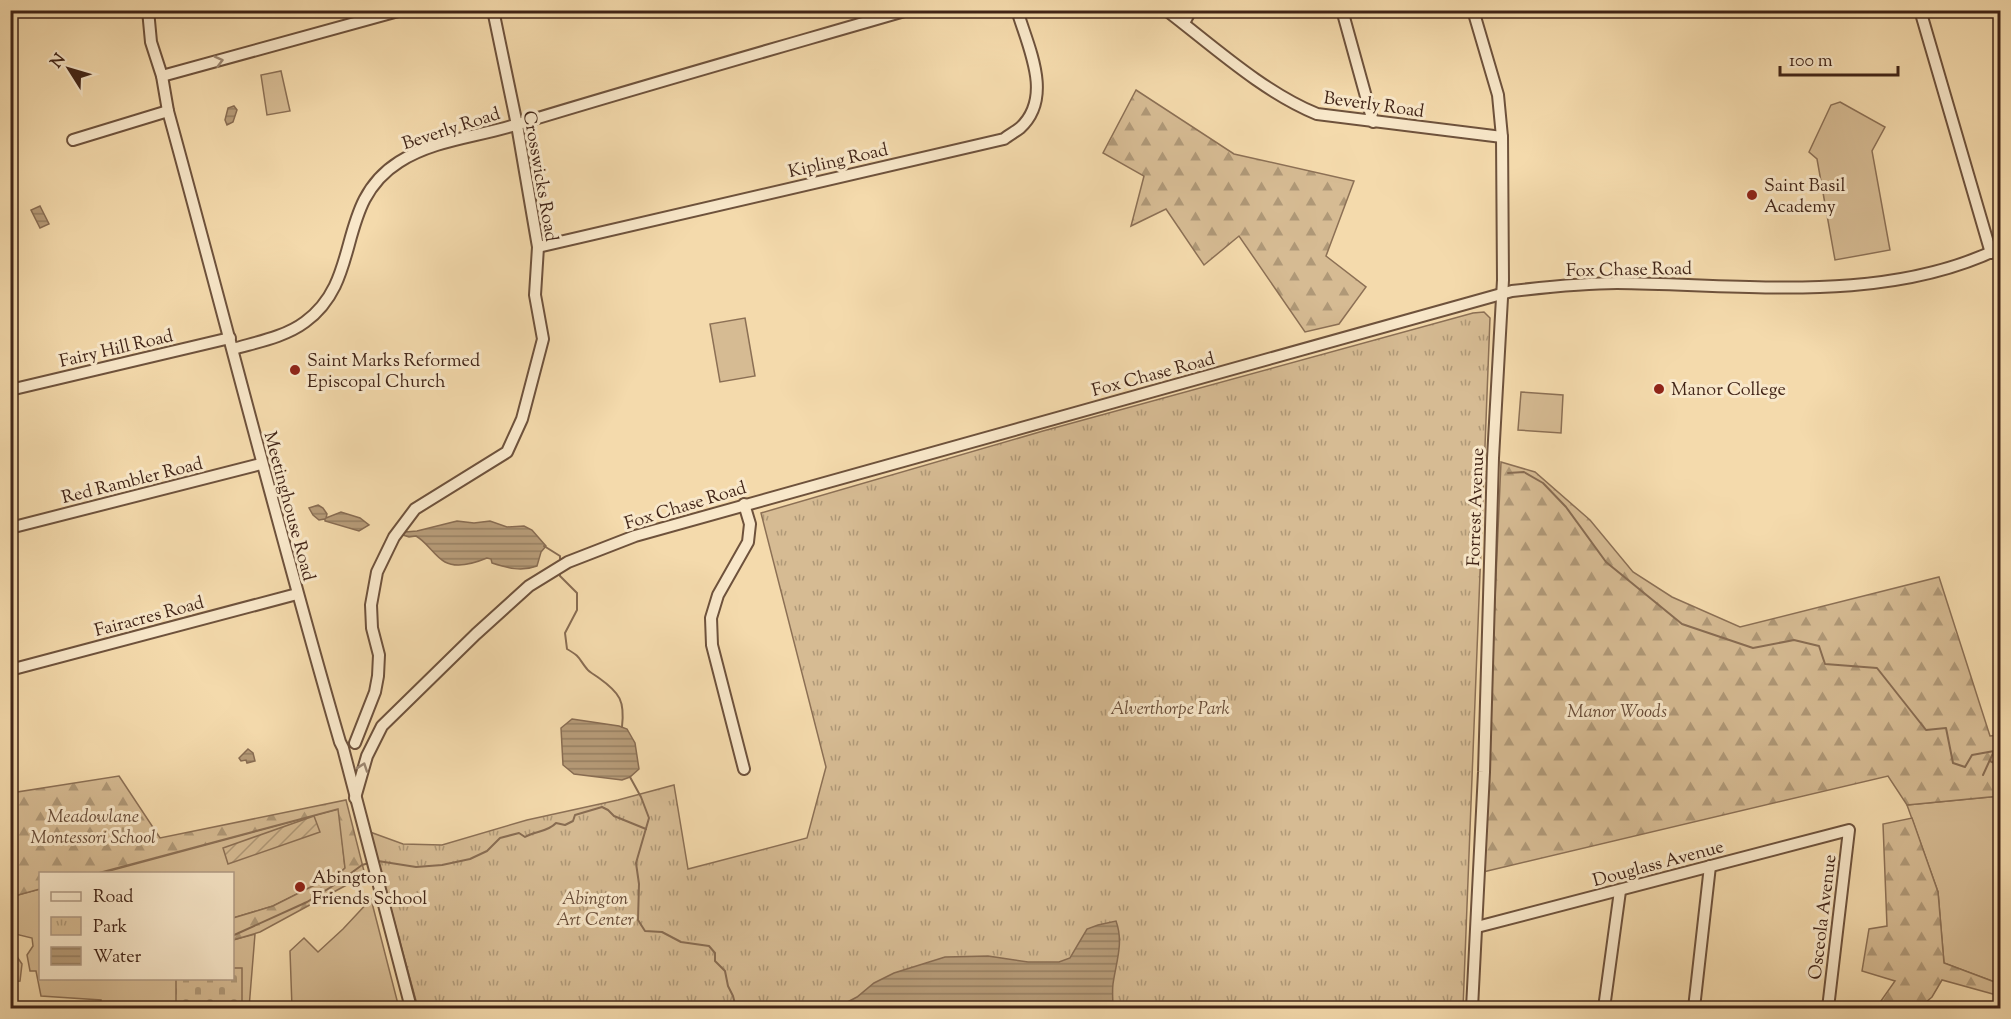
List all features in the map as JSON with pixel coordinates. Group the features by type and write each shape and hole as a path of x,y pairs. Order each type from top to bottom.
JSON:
{"street":[{"name":"Meetinghouse Road","path":"148,10 151,42 162,76 168,111 232,343 261,464 344,751 411,1008"},
{"path":"162,76 402,10"},
{"name":"Crosswicks Road","path":"357,738 375,692 378,676 379,655 372,628 371,605 377,572 394,537 415,508 507,452 522,419 543,339 535,295 538,247 517,125 493,10"},
{"name":"Beverly Road","path":"232,343 290,331 305,322 324,304 344,267 351,235 364,198 388,170 417,152 517,125 908,10"},
{"name":"Kipling Road","path":"538,247 1004,139 1020,128 1032,112 1038,96 1037,77 1017,10"},
{"name":"Beverly Road","path":"1166,10 1274,93 1317,114 1502,136"},
{"path":"1184,23 1191,10"},
{"path":"1342,10 1373,122"},
{"name":"Forrest Avenue","path":"1472,1008 1484,772 1493,458 1502,295 1502,136 1498,95 1473,10"},
{"path":"1920,10 1996,250"},
{"path":"73,140 168,111"},
{"name":"Fox Chase Road","path":"344,751 367,744 376,736 382,726 435,672 529,586 568,562 635,536 1512,291 1576,284 1615,283 1794,287 1882,283 1942,270 1996,250"},
{"name":"Fairy Hill Road","path":"10,390 232,343"},
{"name":"Red Rambler Road","path":"10,528 261,464"},
{"path":"744,504 750,524 748,542 718,595 711,618 712,645 744,769"},
{"name":"Fairacres Road","path":"10,669 297,594"},
{"name":"Fox Chase Road","path":"344,751 357,738 367,737 375,728 382,726"},
{"name":"Fox Chase Road","path":"355,798 367,756 376,736"},
{"name":"Douglass Avenue","path":"1476,927 1849,830"},
{"name":"Osceola Avenue","path":"1828,1008 1849,830"},
{"path":"1694,1008 1710,866"},
{"path":"1604,1008 1620,891"},
{"path":"1995,1008 2001,1007"}],"green space":[{"path":"281,71 290,111 267,115 261,75"},
{"path":"1136,90 1234,154 1354,181 1326,256 1366,287 1339,324 1305,332 1239,236 1204,265 1166,209 1131,226 1144,176 1103,153"},
{"path":"1840,102 1885,127 1872,151 1890,250 1835,260 1817,159 1809,152 1831,105"},
{"name":"Alverthorpe Park","path":"1484,312 1490,318 1463,1008 418,1008 370,832 403,844 442,845 527,820 674,785 688,869 807,838 826,767 761,513 1043,431 1473,313"},
{"path":"745,318 755,376 720,382 710,324"},
{"path":"1521,392 1563,395 1561,433 1518,430"},
{"name":"Manor Woods","path":"1501,462 1535,472 1590,520 1633,572 1672,597 1740,627 1939,577 1990,736 2000,735 2000,796 1907,805 1888,776 1483,872"},
{"name":"Meadowlane Montessori School","path":"119,776 160,838 346,800 365,875 260,932 234,940 234,918 273,906 345,868 338,809 102,872 39,872 39,889 11,897 11,793"},
{"path":"2000,796 2000,984 1944,963 1938,892 1907,805"},
{"path":"339,809 345,868 273,906 234,918 234,872 105,872"},
{"path":"314,816 320,832 228,864 223,848"},
{"path":"1912,818 1938,892 1944,963 2000,984 2000,996 1942,980 1932,997 1919,1008 1876,1008 1895,981 1862,971 1869,929 1887,926 1883,824"},
{"path":"39,889 39,980 234,980 234,940 255,934 249,1008 100,1008 101,1000 41,996 36,971 30,971 27,955 33,946 32,938 11,933 10,897"},
{"path":"371,899 399,1008 292,1008 290,951 304,938 318,952"},
{"path":"11,948 22,964 20,981 11,982"},
{"path":"234,968 242,968 242,1008 176,1008 176,980 234,980"}],"water":[{"path":"234,106 237,110 233,122 227,125 225,120 228,108"},
{"path":"40,206 49,224 40,228 31,210"},
{"path":"318,505 327,514 326,518 341,512 360,518 369,525 359,531 325,521 325,519 319,520 309,508"},
{"path":"457,521 474,523 490,521 507,527 524,526 532,530 546,546 541,552 537,566 531,568 509,568 492,563 491,559 487,558 455,565 445,562 416,536 403,535 405,532"},
{"path":"572,719 627,729 635,743 639,769 630,777 622,780 574,774 563,765 561,728"},
{"path":"248,749 253,753 255,761 247,763 246,760 241,761 239,758"},
{"path":"1116,921 1119,945 1113,984 1113,1008 836,1008 894,973 945,957 988,956 1028,962 1059,962 1070,958 1087,929"}],"waterway":[{"path":"1508,473 1524,472 1543,483 1566,507 1606,562 1682,624 1753,648 1794,640 1819,646 1825,664 1877,668 1926,730 1946,728 1953,763 1965,767 1972,755 1994,751 1983,775"},
{"path":"544,546 560,556 560,561"},
{"path":"560,573 560,576 577,593 577,610 565,633 567,649 616,693 622,704 622,727"},
{"path":"1990,761 2000,766"},
{"path":"630,777 649,818 636,863 639,884 638,920 645,931 662,932 681,942 709,946 715,953 715,961 725,971 736,1008"},
{"path":"378,861 416,867 442,865 470,859 487,851 500,838 519,833 525,837 556,823 565,825 573,821 575,815 602,807 614,816 646,829"},
{"path":"234,935 307,902 362,865 369,863"},
{"path":"747,1008 761,1003 778,1002 786,1008"}],"place":[{"name":"Saint Basil Academy","path":"1752,195"},
{"name":"Saint Marks Reformed Episcopal Church","path":"295,370"},
{"name":"Manor College","path":"1659,389"},
{"name":"Abington Friends School","path":"300,887"}],"park label":[{"name":"Abington Art Center","path":"595,908"}]}
